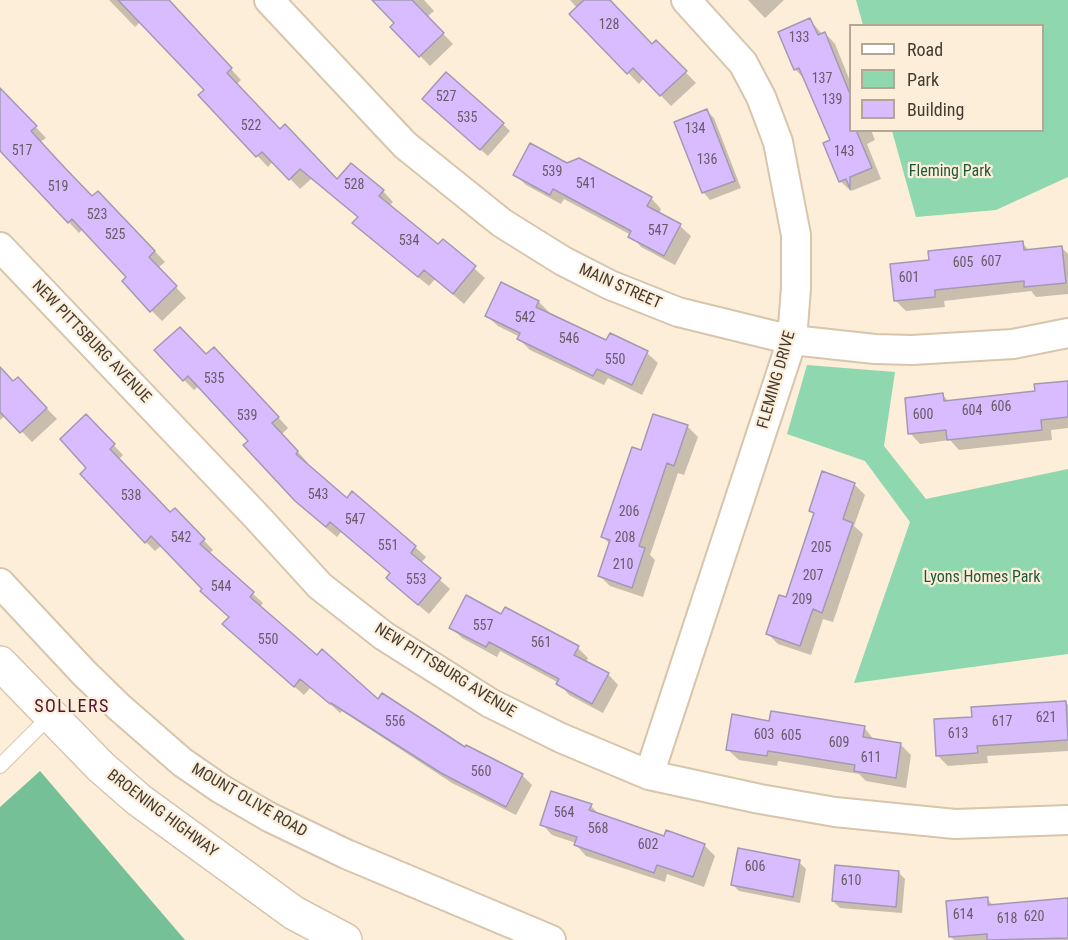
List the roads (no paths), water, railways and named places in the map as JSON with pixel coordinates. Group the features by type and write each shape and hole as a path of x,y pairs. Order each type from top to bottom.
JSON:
{"main road":[{"name":"BROENING HIGHWAY","path":"0,663 101,767 147,806 294,913 345,940"}],"street":[{"name":"MAIN STREET","path":"269,0 405,145 502,223 563,261 610,285 678,312 792,340 875,349 912,350 1012,344 1068,333"},
{"name":"FLEMING DRIVE","path":"649,775 792,340 796,288 796,235 777,142 761,97 744,63 686,0"},
{"name":"NEW PITTSBURG AVENUE","path":"0,247 320,586 384,636 490,703 561,738 649,775 760,799 846,813 955,824 1068,820"},
{"name":"MOUNT OLIVE ROAD","path":"0,583 119,707 182,762 221,789 269,817 346,854 551,940"}],"lane":[{"path":"0,766 50,716"}],"district":[{"name":"SOLLERS","path":"72,707"}],"park label":[{"name":"Fleming Park","path":"950,172"},
{"name":"Lyons Homes Park","path":"982,578"}]}
